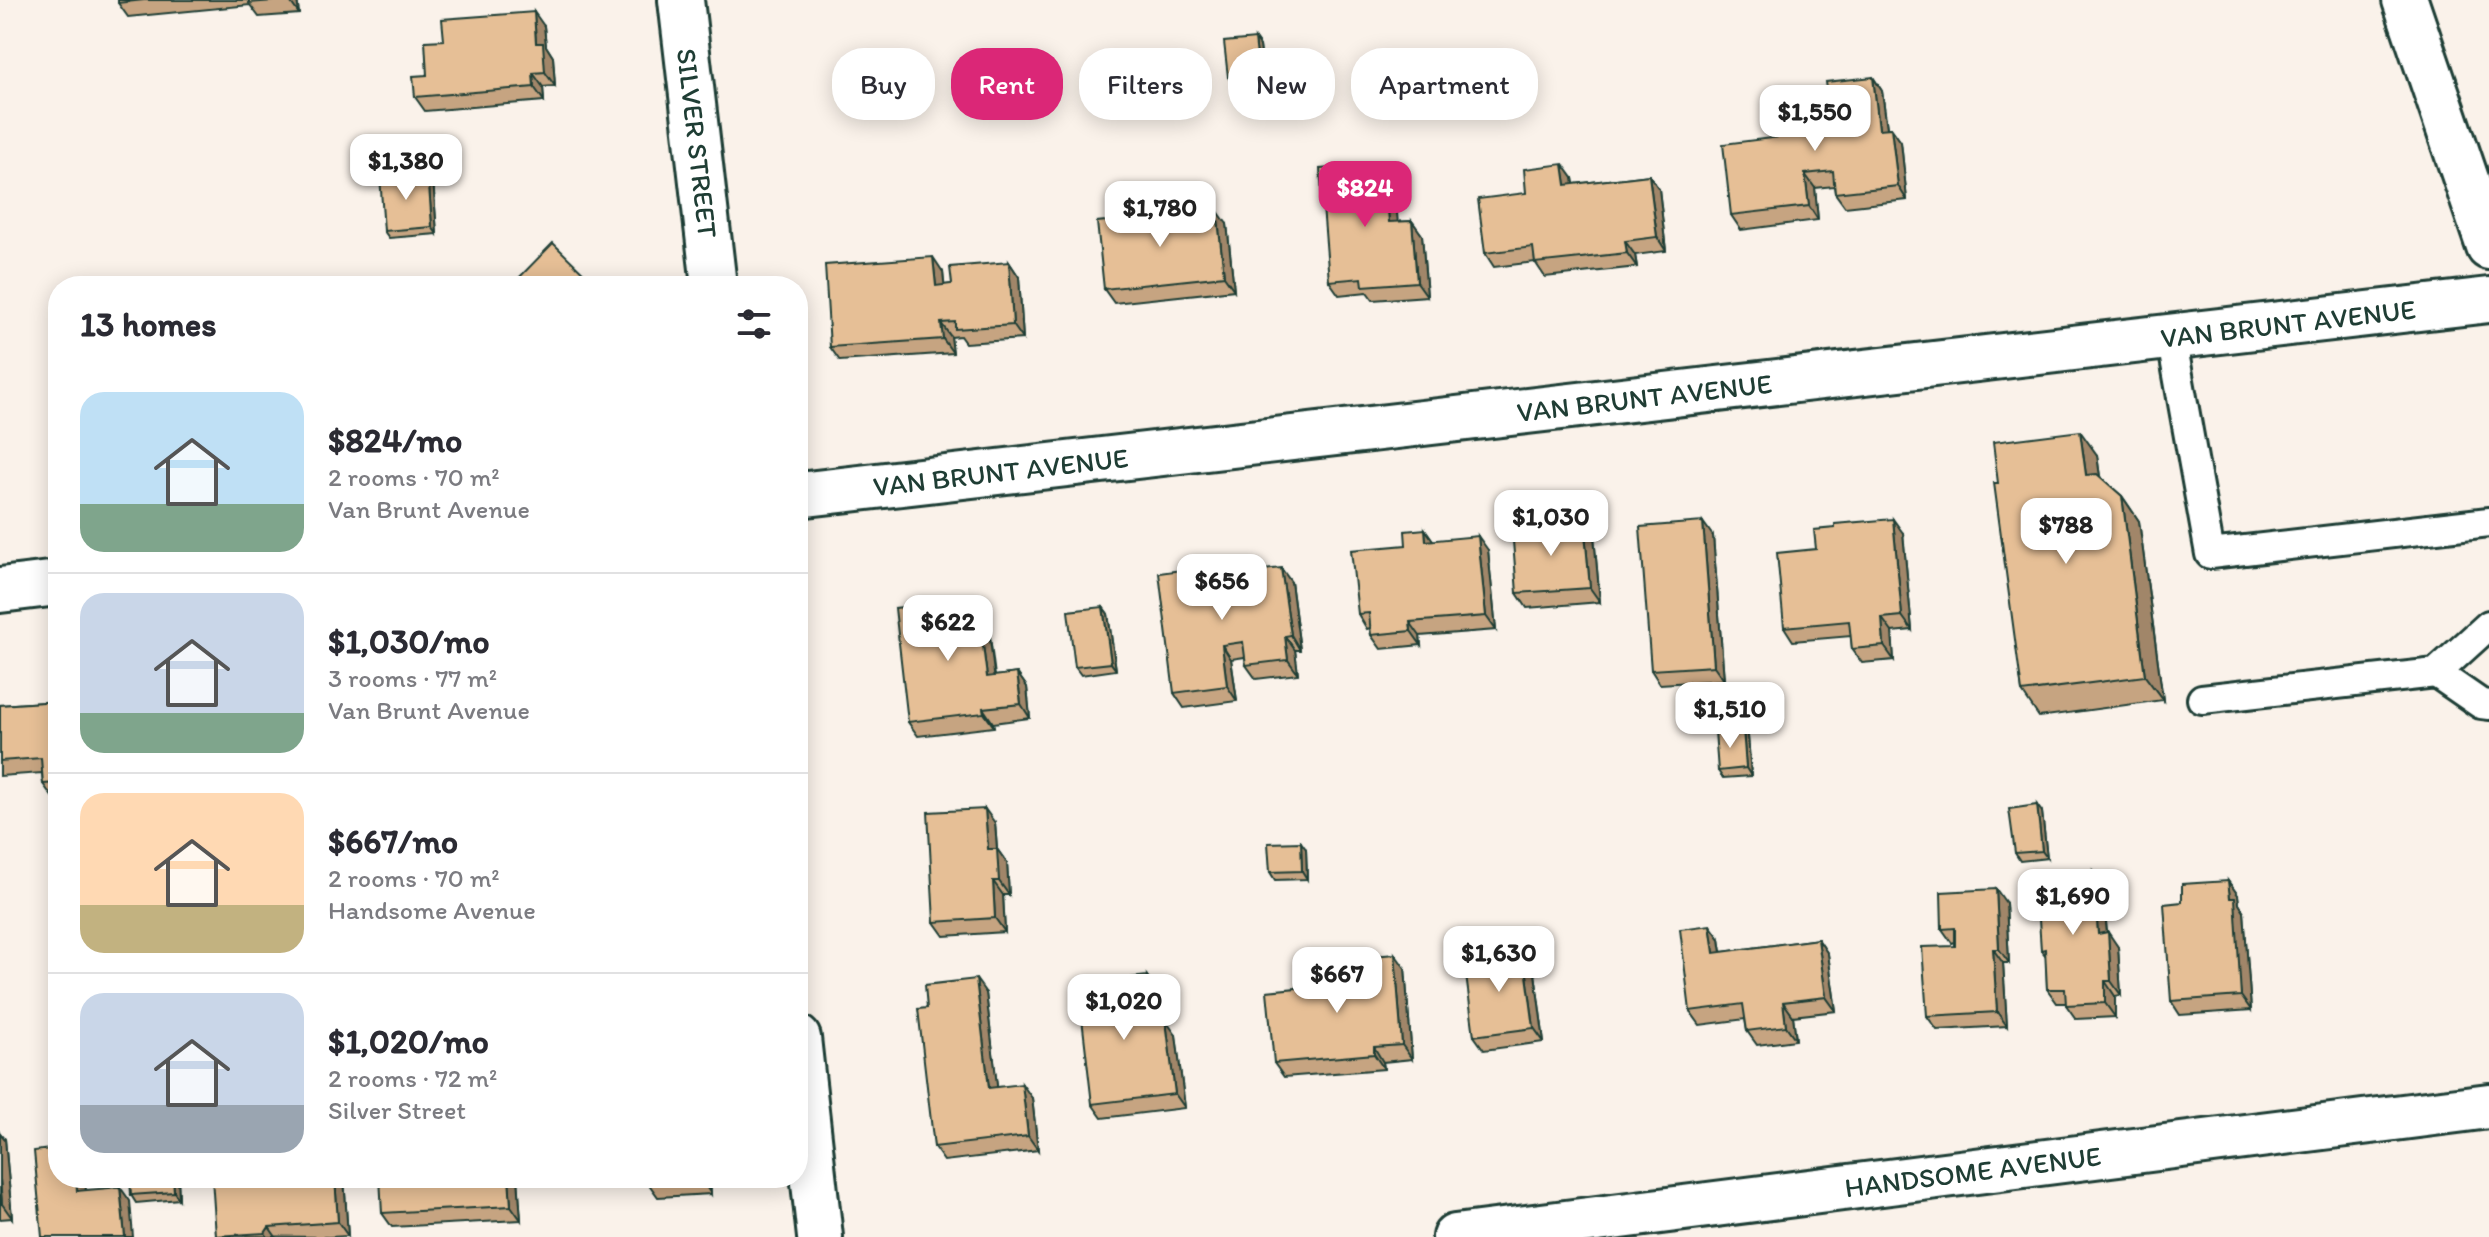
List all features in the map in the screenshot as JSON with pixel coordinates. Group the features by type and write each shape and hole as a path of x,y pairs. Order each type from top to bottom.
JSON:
{"street":[{"name":"SILVER STREET","path":"681,0 713,276"},
{"path":"2405,0 2489,247"},
{"name":"VAN BRUNT AVENUE","path":"808,494 2489,300"},
{"path":"0,590 48,584"},
{"name":"HANDSOME AVENUE","path":"1455,1237 2489,1106"},
{"path":"808,1128 820,1237"}],"lane":[{"path":"2171,336 2210,554 2489,522"},
{"path":"2202,699 2436,673 2489,625"},
{"path":"2436,673 2481,704 2489,705"}],"building":[{"path":"249,0 287,0 249,3"},
{"path":"534,12 536,43 543,43 545,72 533,73 534,87 415,97 413,76 427,75 425,41 444,40 442,19"},
{"path":"1255,39 1256,48 1228,48 1228,77 1224,42"},
{"path":"1873,77 1879,129 1891,128 1898,186 1835,193 1833,171 1805,174 1809,206 1731,215 1723,144 1795,135 1793,109 1829,104 1826,82"},
{"path":"1384,164 1389,222 1412,221 1417,282 1363,286 1362,278 1329,281 1320,169"},
{"path":"1563,164 1566,185 1649,175 1657,237 1625,241 1627,253 1535,263 1533,247 1485,253 1478,199 1526,193 1524,169"},
{"path":"428,172 432,227 384,231 380,176"},
{"path":"1217,210 1224,276 1104,289 1097,222"},
{"path":"553,243 587,276 521,276"},
{"path":"933,257 936,286 952,284 950,267 1009,262 1013,325 955,329 955,322 941,323 943,339 830,347 825,265"},
{"path":"2080,431 2086,475 2097,474 2122,496 2145,676 2022,692 1994,483 1998,483 1993,442"},
{"path":"1893,519 1902,616 1882,618 1884,646 1852,649 1849,621 1784,627 1777,553 1816,549 1814,530 1835,528 1835,524"},
{"path":"1584,522 1590,588 1517,593 1512,528"},
{"path":"1703,522 1714,666 1651,670 1640,527"},
{"path":"1425,529 1426,541 1478,536 1486,616 1410,622 1411,631 1371,635 1369,613 1358,614 1351,550 1406,545 1405,531"},
{"path":"1211,566 1212,576 1281,568 1291,635 1285,636 1288,660 1246,665 1243,642 1222,645 1227,686 1174,693 1159,573"},
{"path":"977,599 987,677 1017,673 1021,704 983,708 984,713 908,722 895,608"},
{"path":"1103,607 1111,663 1075,667 1068,611"},
{"path":"48,702 48,784 43,784 41,758 0,761 0,705"},
{"path":"1743,729 1746,768 1718,771 1715,731"},
{"path":"2037,805 2042,851 2015,853 2009,809"},
{"path":"985,809 988,849 997,849 999,881 993,881 995,918 934,922 928,812"},
{"path":"1301,842 1302,871 1270,872 1268,843"},
{"path":"2093,871 2098,934 2108,932 2111,981 2105,981 2105,1003 2066,1005 2065,989 2047,989 2036,874"},
{"path":"2228,881 2230,898 2235,898 2241,996 2171,1001 2164,904 2182,902 2182,884"},
{"path":"1996,889 1999,949 1993,949 1997,1012 1927,1016 1922,947 1955,946 1955,928 1942,929 1941,892"},
{"path":"1710,925 1714,953 1818,939 1826,997 1783,1002 1786,1026 1747,1031 1743,1004 1690,1011 1680,929"},
{"path":"1524,952 1534,1028 1474,1036 1464,960"},
{"path":"1395,954 1402,1045 1374,1047 1374,1054 1274,1063 1267,991 1306,987 1305,970 1318,969 1320,986 1363,983 1361,957"},
{"path":"1147,976 1152,1023 1166,1021 1175,1094 1092,1104 1078,984"},
{"path":"976,979 989,1088 1022,1084 1028,1136 934,1147 918,1009 927,1008 925,985"},
{"path":"48,1149 48,1188 77,1188 77,1191 120,1188 125,1237 42,1237 34,1151"},
{"path":"131,1188 174,1188 174,1192 131,1195"},
{"path":"213,1188 336,1188 338,1222 269,1227 265,1233 216,1236"},
{"path":"381,1188 510,1188 511,1206 382,1213"}]}
